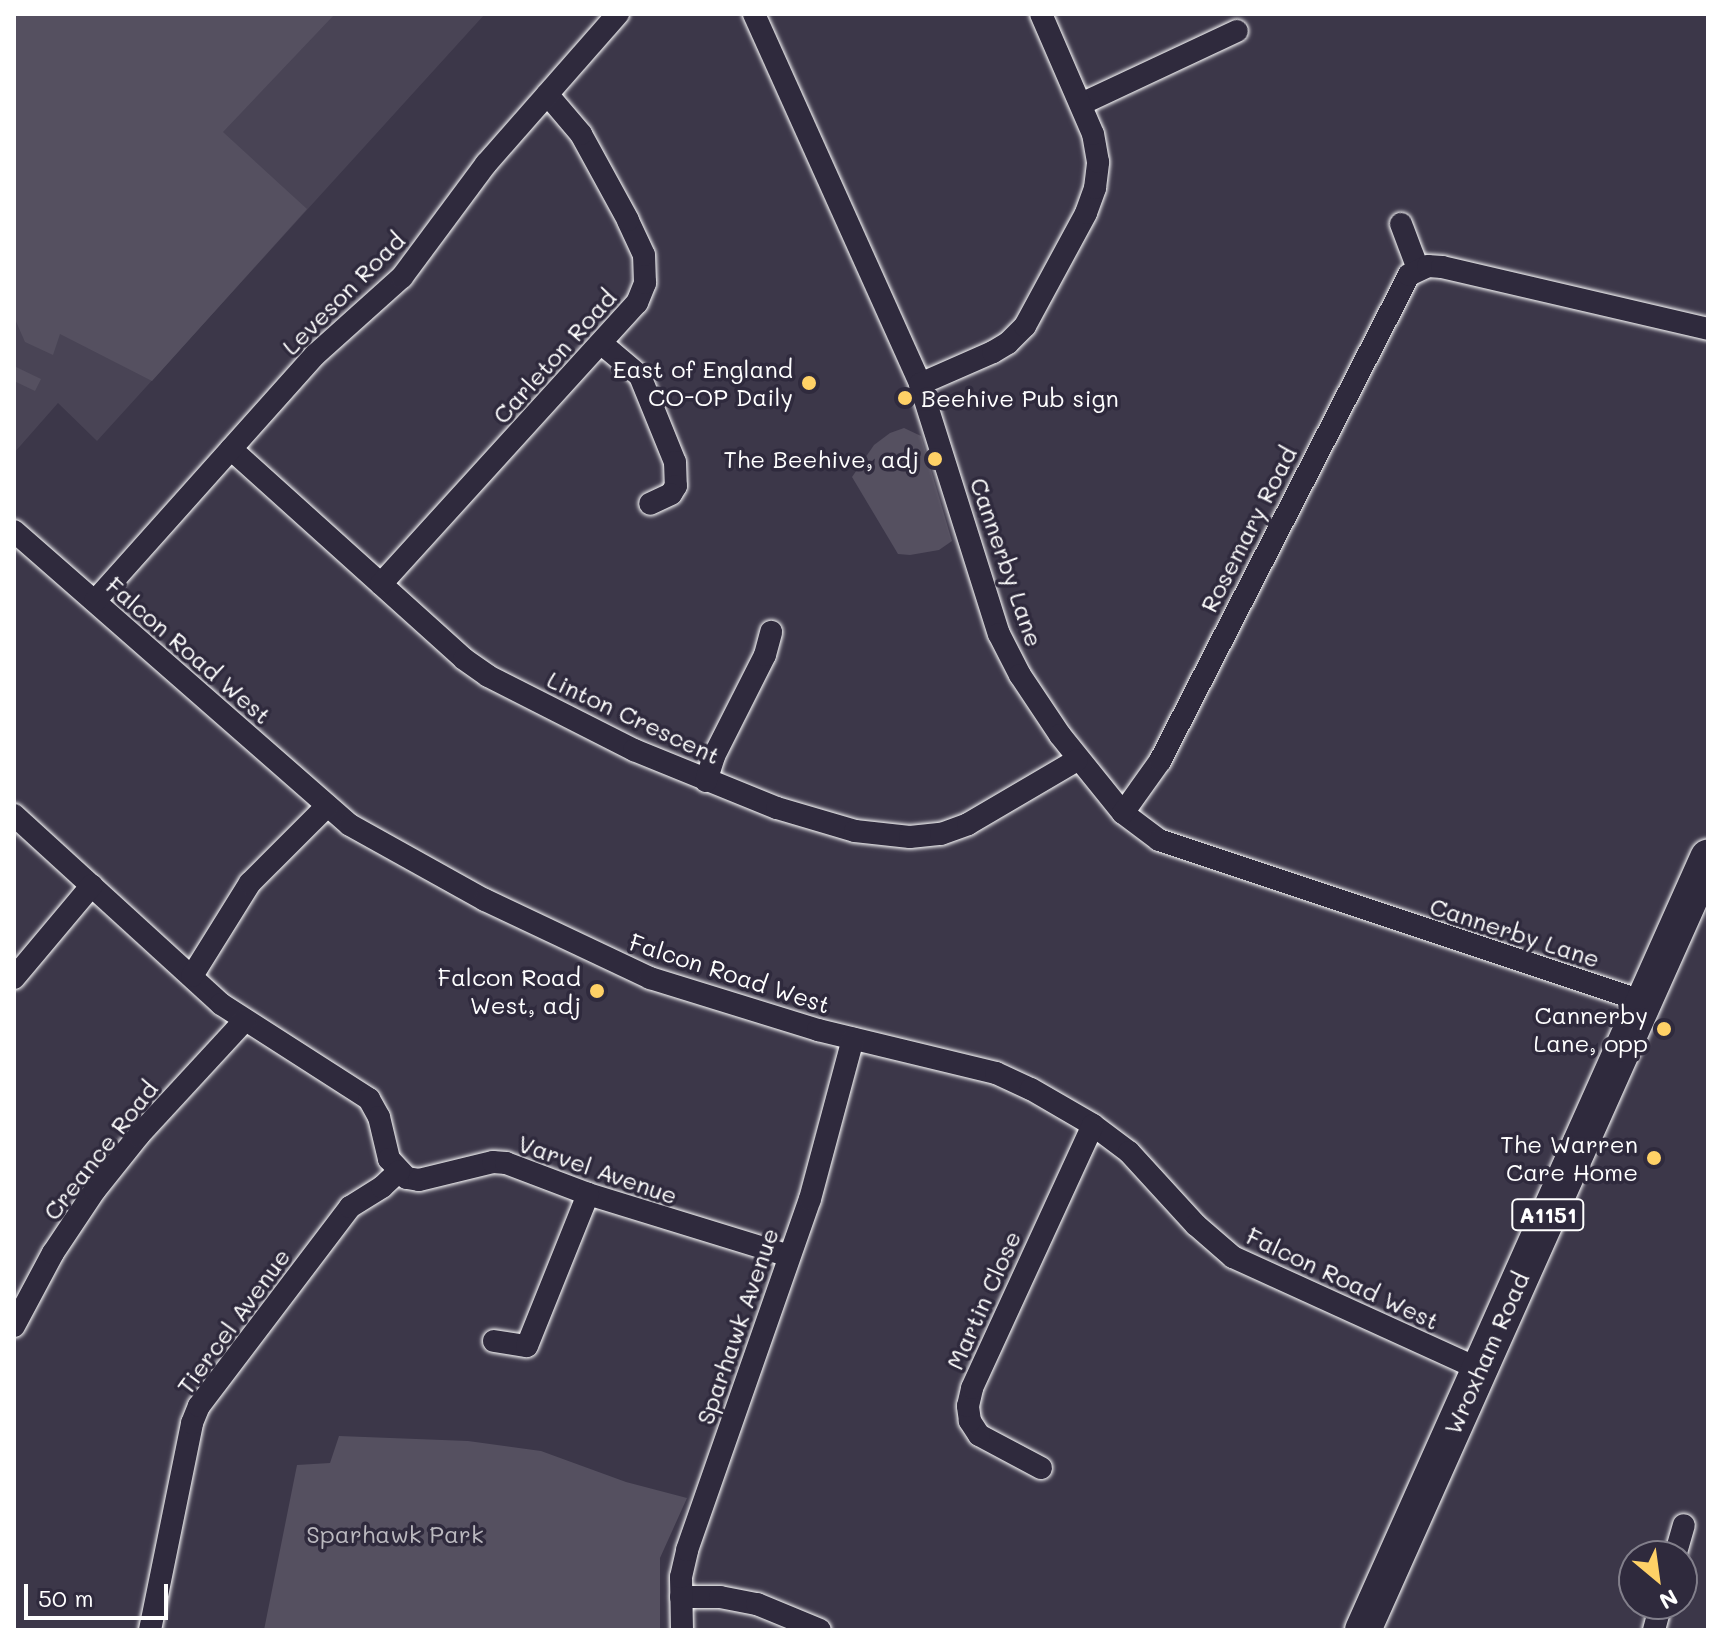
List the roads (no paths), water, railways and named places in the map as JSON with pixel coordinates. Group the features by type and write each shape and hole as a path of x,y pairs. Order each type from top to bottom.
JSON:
{"main road":[{"name":"Wroxham Road","path":"1363,1630 1704,877"}],"street":[{"name":"Leveson Road","path":"95,601 315,355 402,277 464,190 618,14"},
{"name":"Cannerby Lane","path":"754,14 920,384 999,634 1020,675 1077,760 1123,813 1159,840 1645,1002"},
{"path":"920,384 993,352 1008,343 1025,326 1086,213 1095,188 1098,162 1093,134 1041,14"},
{"path":"1081,104 1237,31"},
{"name":"Carleton Road","path":"381,584 602,344 637,303 645,283 644,255 581,134 547,94"},
{"path":"1401,224 1418,269 1442,267 1708,329"},
{"name":"Rosemary Road","path":"1123,813 1160,761 1397,295 1409,275 1418,269"},
{"path":"602,344 640,376 675,462 681,490 650,504"},
{"name":"Linton Crescent","path":"231,449 464,659 488,676 634,750 706,781 855,831 910,837 941,834 968,824 1077,760"},
{"name":"Falcon Road West","path":"14,531 350,825 485,900 614,963 705,996 853,1039 996,1073 1093,1125 1129,1152 1196,1225 1233,1257 1479,1369"},
{"path":"706,781 714,756 765,655 771,632"},
{"path":"192,976 250,883 327,806"},
{"path":"14,815 245,1020 369,1099 379,1117 389,1159 399,1171"},
{"path":"14,978 92,885"},
{"name":"Creance Road","path":"14,1326 53,1253 95,1190 139,1135 245,1020"},
{"name":"Sparhawk Avenue","path":"682,1630 681,1597 687,1550 833,1122 853,1039"},
{"name":"Martin Close","path":"1041,1468 979,1435 970,1421 968,1406 984,1361 1093,1125"},
{"name":"Varvel Avenue","path":"399,1171 407,1178 419,1180 493,1162 506,1163 588,1194 789,1256"},
{"name":"Tiercel Avenue","path":"150,1630 192,1423 199,1406 350,1207 382,1187 399,1171"},
{"path":"494,1341 532,1348 588,1194"},
{"path":"1680,1540 1684,1525"},
{"path":"681,1597 720,1597 757,1604 820,1630"}],"place":[{"name":"East of England CO-OP Daily","path":"809,383"},
{"name":"Beehive Pub sign","path":"905,398"},
{"name":"The Beehive, adj","path":"935,459"},
{"name":"Falcon Road West, adj","path":"597,991"},
{"name":"Cannerby Lane, opp","path":"1664,1029"},
{"name":"The Warren Care Home","path":"1654,1158"}],"park label":[{"name":"Sparhawk Park","path":"395,1534"}]}
